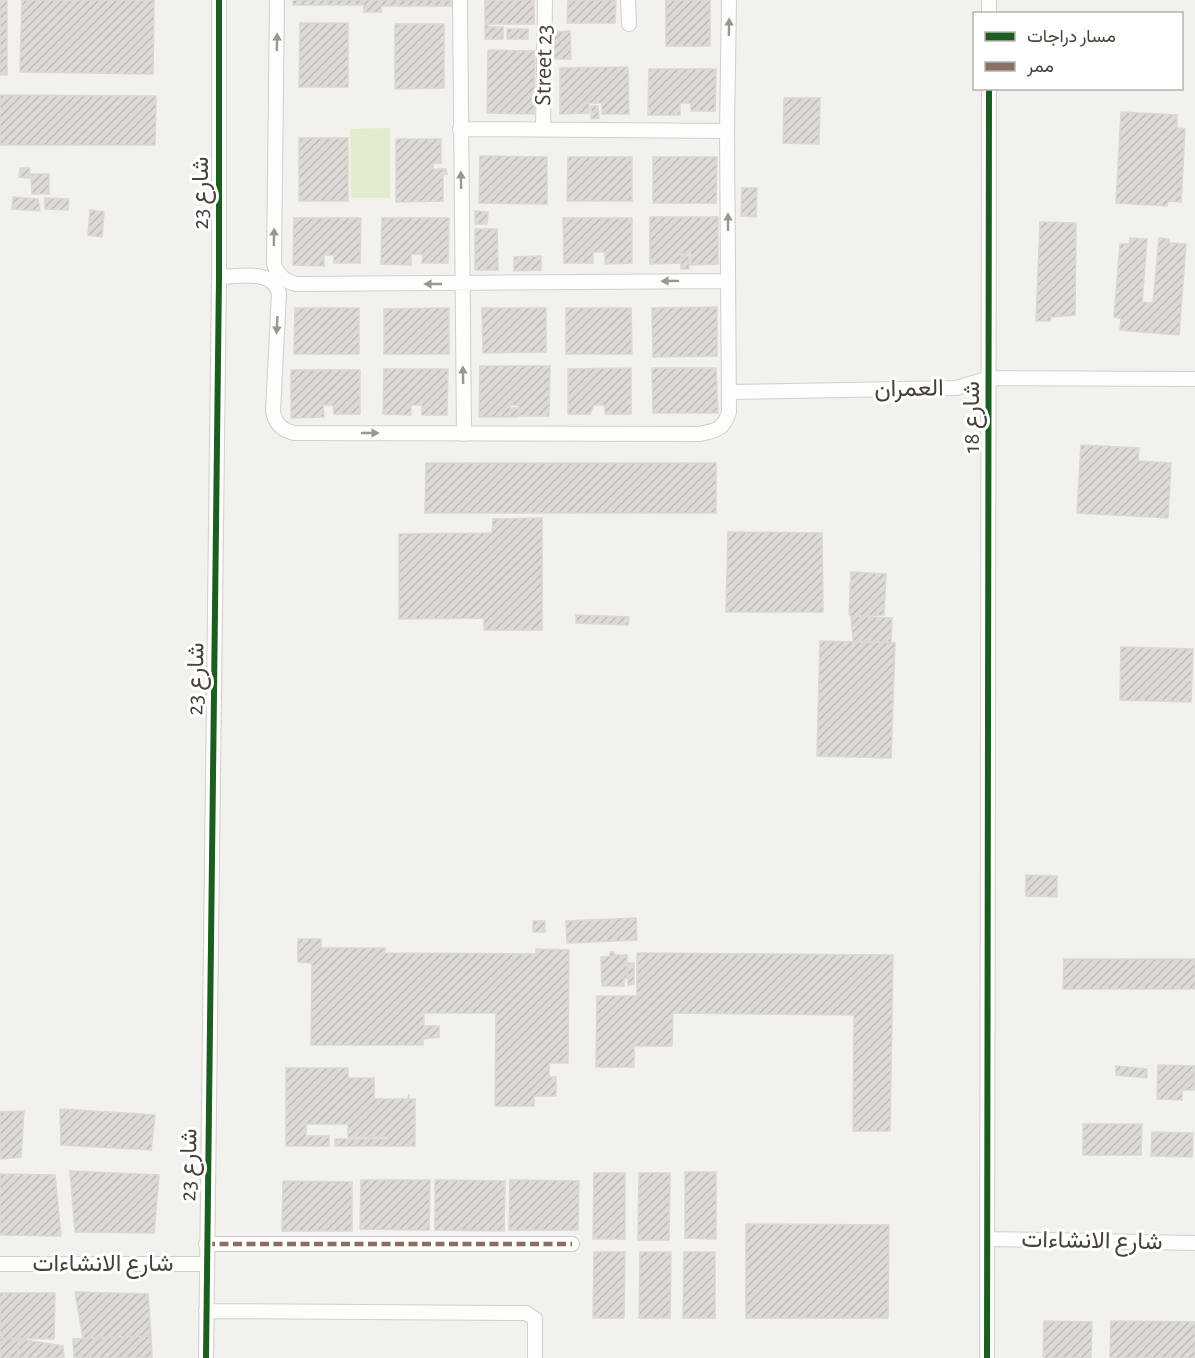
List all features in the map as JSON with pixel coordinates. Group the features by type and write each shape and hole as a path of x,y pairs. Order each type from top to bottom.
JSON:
{"street":[{"name":"شارع 23","path":"206,1358 219,277 219,0"},
{"path":"277,0 274,264 278,273 286,280 296,284 728,281"},
{"path":"460,0 464,434"},
{"name":"Street 23","path":"543,130 544,0"},
{"path":"628,0 629,24"},
{"path":"219,277 263,276 272,280 278,288 273,411 277,423 294,433 700,434 717,430 725,422 729,412 727,131 729,0"},
{"name":"شارع 18","path":"987,1358 990,90"},
{"path":"460,129 727,131"},
{"name":"العمران","path":"729,392 956,388 990,378 1195,379"},
{"name":"شارع الانشاءات","path":"989,1239 1195,1243"},
{"path":"206,1244 572,1244"},
{"name":"شارع الانشاءات","path":"0,1264 206,1264"},
{"path":"206,1311 526,1313 536,1319 535,1358"}],"green space":[{"path":"390,128 390,198 351,198 350,129"}],"building":[{"path":"0,0 7,0 7,75 0,75"},
{"path":"22,0 154,0 153,74 20,72"},
{"path":"293,0 451,0 451,6 381,6 381,12 364,12 364,5 293,5"},
{"path":"485,0 534,0 534,24 488,24 488,27 503,27 503,39 485,39"},
{"path":"568,0 616,0 615,23 567,23"},
{"path":"666,0 710,0 710,46 666,46"},
{"path":"300,23 348,23 348,87 299,87"},
{"path":"395,24 444,24 444,88 395,89"},
{"path":"507,29 528,29 528,39 507,39"},
{"path":"570,31 571,59 555,59 554,32"},
{"path":"488,50 535,51 534,114 487,113"},
{"path":"628,67 629,114 602,114 602,103 589,103 589,113 560,114 560,68"},
{"path":"649,69 716,69 715,111 691,111 691,103 680,103 680,115 648,115"},
{"path":"0,95 156,96 155,145 0,145"},
{"path":"784,98 820,98 819,144 783,143"},
{"path":"591,106 598,106 599,118 591,119"},
{"path":"1121,112 1177,115 1177,128 1185,129 1181,202 1168,201 1167,206 1116,203"},
{"path":"299,138 348,138 348,201 299,201"},
{"path":"396,139 441,139 441,163 433,163 433,169 446,169 447,174 443,175 443,201 396,202"},
{"path":"480,156 547,157 547,204 479,203"},
{"path":"568,157 632,157 632,201 567,201"},
{"path":"653,157 717,157 716,203 653,203"},
{"path":"20,168 30,168 29,178 19,177"},
{"path":"31,174 49,174 49,194 32,194"},
{"path":"742,188 757,188 756,217 741,216"},
{"path":"13,197 38,199 40,211 12,209"},
{"path":"45,198 69,199 68,210 45,209"},
{"path":"90,210 104,212 102,237 88,235"},
{"path":"475,211 488,212 487,224 475,224"},
{"path":"650,217 718,217 718,264 691,265 691,254 681,254 681,256 689,256 689,269 681,269 681,263 650,264"},
{"path":"294,218 361,218 360,263 334,263 334,255 324,255 324,266 293,265"},
{"path":"382,218 449,218 448,263 422,263 423,254 411,254 411,265 381,264"},
{"path":"563,218 632,218 632,263 605,264 605,252 593,252 593,263 564,263"},
{"path":"1040,222 1076,223 1075,315 1051,317 1050,321 1036,321"},
{"path":"475,229 497,229 498,270 475,270"},
{"path":"1130,238 1147,239 1142,302 1153,303 1159,238 1169,239 1169,243 1186,244 1179,335 1120,330 1121,318 1114,317 1120,244 1129,244"},
{"path":"541,256 541,270 514,271 514,257"},
{"path":"717,307 717,356 653,357 652,308"},
{"path":"295,308 359,308 359,354 294,354"},
{"path":"449,308 449,354 384,354 384,309"},
{"path":"482,308 546,308 546,352 483,353"},
{"path":"566,308 631,308 632,354 566,354"},
{"path":"480,366 550,366 549,416 519,416 519,405 510,405 510,408 518,408 518,417 479,417"},
{"path":"631,368 631,414 605,414 605,405 594,405 590,414 568,414 568,369"},
{"path":"652,368 716,368 718,413 653,413"},
{"path":"384,369 448,369 447,415 422,415 422,405 411,405 411,415 383,414"},
{"path":"291,370 360,370 360,414 334,414 333,405 323,405 324,417 291,418"},
{"path":"1081,445 1139,448 1138,461 1171,463 1168,518 1077,513"},
{"path":"426,463 716,463 716,513 425,513"},
{"path":"542,518 542,630 484,630 484,618 399,619 399,534 492,533 493,519"},
{"path":"728,532 822,533 823,612 726,612"},
{"path":"851,572 886,574 884,615 851,616 849,614"},
{"path":"576,615 629,617 628,625 576,623"},
{"path":"851,616 892,618 891,642 853,641"},
{"path":"820,641 895,643 891,758 817,756"},
{"path":"1121,647 1193,649 1191,702 1120,700"},
{"path":"1026,875 1057,876 1057,897 1026,896"},
{"path":"636,918 637,940 567,943 566,921"},
{"path":"533,921 545,921 545,932 533,932"},
{"path":"298,939 321,939 321,948 385,948 385,953 536,954 536,949 569,950 568,1063 549,1063 549,1077 556,1077 556,1096 534,1096 534,1106 495,1106 496,1013 424,1013 424,1026 439,1026 439,1037 423,1039 423,1045 311,1045 312,963 298,962"},
{"path":"610,952 614,952 614,955 627,955 627,978 624,978 624,986 602,986 601,957 610,956"},
{"path":"637,953 893,955 890,1131 853,1131 854,1015 673,1013 672,1046 634,1046 634,1067 596,1067 597,996 637,996"},
{"path":"1064,959 1195,959 1195,989 1063,989"},
{"path":"628,963 634,963 634,984 628,985"},
{"path":"1158,1065 1195,1066 1194,1090 1182,1090 1182,1100 1157,1099"},
{"path":"1116,1066 1147,1069 1147,1078 1116,1075"},
{"path":"286,1068 348,1068 348,1078 374,1078 374,1099 408,1099 409,1094 409,1099 415,1099 415,1146 335,1146 335,1139 388,1139 388,1137 348,1137 348,1124 306,1124 306,1136 329,1136 329,1146 286,1146"},
{"path":"60,1109 155,1115 151,1150 61,1145"},
{"path":"24,1111 21,1157 0,1159 0,1112"},
{"path":"1083,1124 1142,1124 1141,1155 1083,1155"},
{"path":"1152,1132 1193,1133 1192,1157 1151,1156"},
{"path":"70,1171 159,1175 154,1233 75,1232"},
{"path":"685,1172 716,1172 716,1239 685,1238"},
{"path":"594,1173 625,1173 625,1239 593,1239"},
{"path":"639,1173 670,1173 669,1240 638,1240"},
{"path":"0,1174 55,1175 61,1236 0,1235"},
{"path":"361,1180 430,1180 429,1230 360,1229"},
{"path":"435,1180 505,1181 504,1231 435,1230"},
{"path":"510,1180 579,1181 578,1230 509,1230"},
{"path":"283,1181 352,1182 352,1231 282,1231"},
{"path":"746,1224 889,1225 888,1318 746,1318"},
{"path":"594,1252 625,1252 624,1318 593,1318"},
{"path":"640,1252 671,1252 670,1318 639,1318"},
{"path":"684,1252 715,1252 715,1318 683,1318"},
{"path":"75,1292 148,1294 151,1336 83,1338"},
{"path":"0,1293 55,1293 54,1339 0,1338"},
{"path":"1044,1321 1092,1322 1091,1358 1043,1358"},
{"path":"1111,1321 1195,1322 1195,1358 1110,1358"},
{"path":"151,1336 152,1358 74,1358 73,1339"},
{"path":"0,1338 18,1339 18,1358 0,1358"},
{"path":"18,1339 63,1346 64,1358 18,1358"}],"marked path":[{"path":"206,1244 572,1244"}],"cycle path":[{"path":"206,1358 219,277 219,0"},
{"path":"987,1358 989,90"}]}
